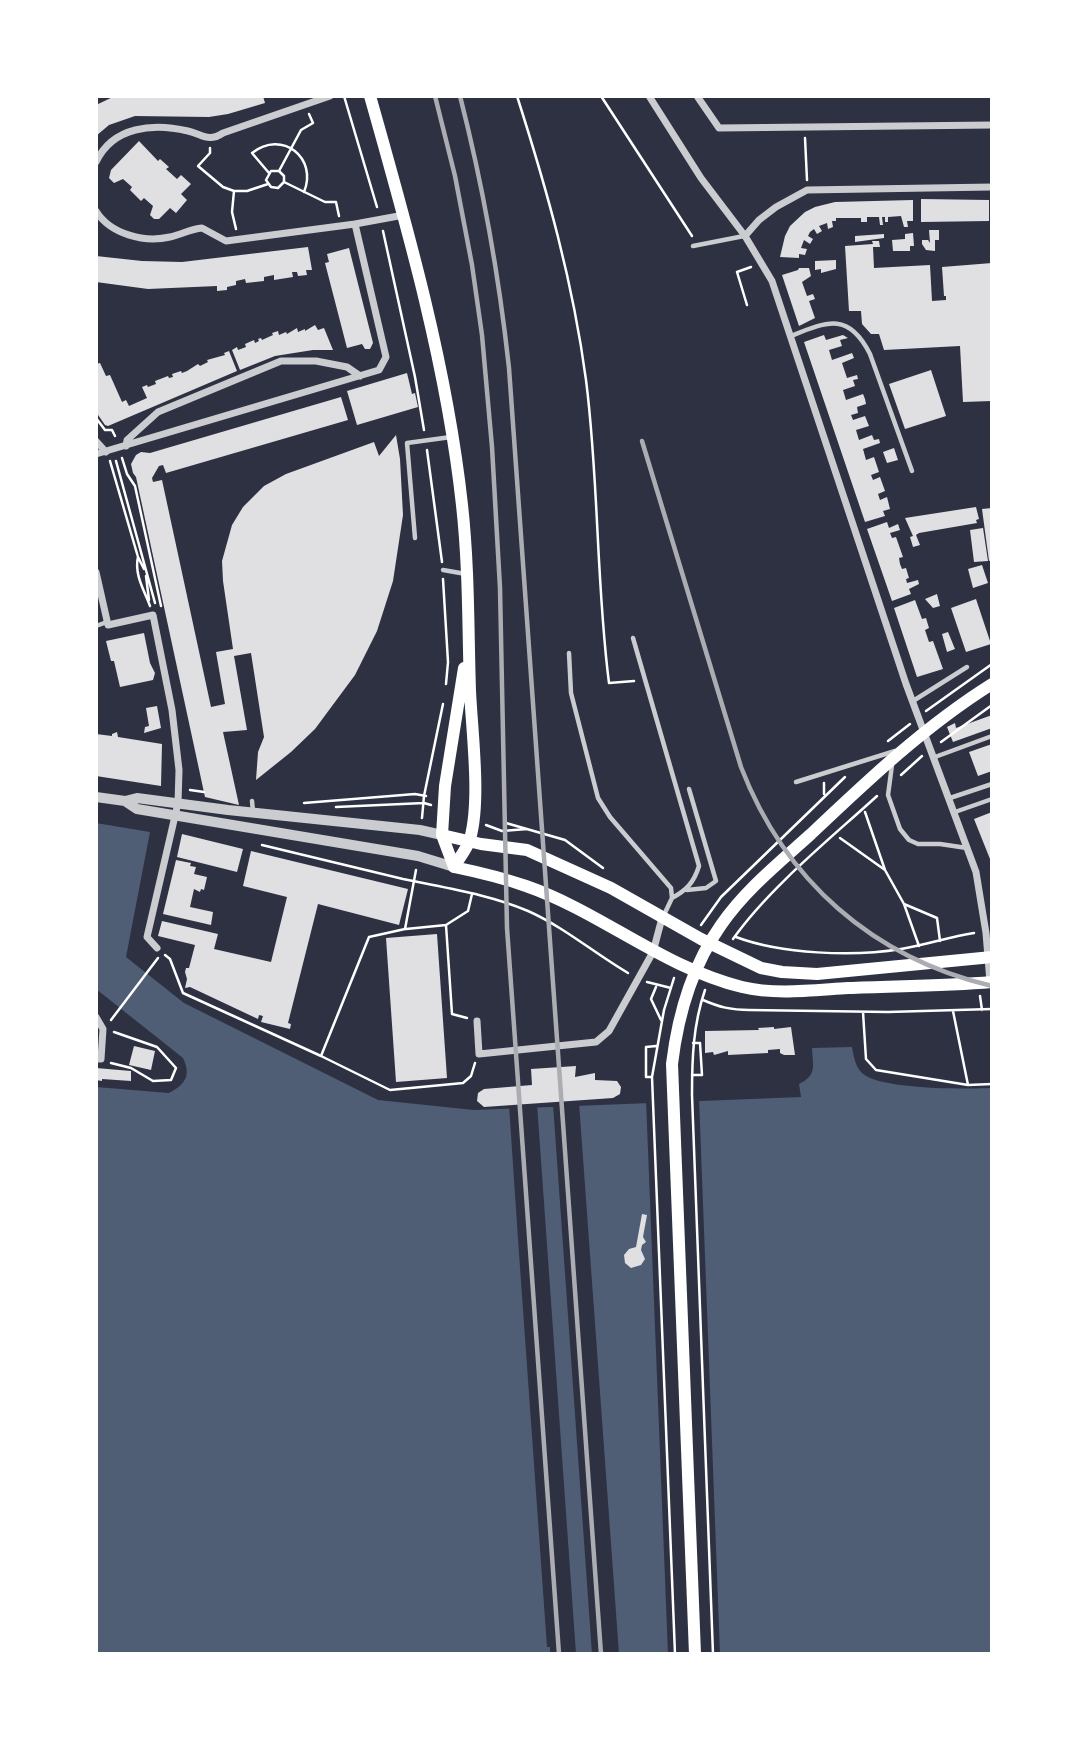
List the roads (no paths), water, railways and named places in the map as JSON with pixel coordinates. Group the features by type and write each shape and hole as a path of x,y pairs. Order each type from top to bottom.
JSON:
{"main road":[{"path":"370,96 424,297 452,437 462,503 468,574 475,813 469,842 454,867"},
{"path":"454,867 442,835 445,786 468,643"},
{"path":"695,1654 672,1064 684,1002 699,961 722,923 760,881 880,769 935,724 992,684"},
{"path":"442,835 469,842 527,850 611,888 735,957 761,968 817,974 990,958"},
{"path":"454,867 528,886 653,952 743,987 762,990 991,982"}],"street":[{"path":"96,162 102,150 115,138 140,128 191,131 199,137 209,139 330,96"},
{"path":"649,96 701,178 746,236 772,281 913,701 976,872 990,958 991,982"},
{"path":"697,96 719,128 992,125"},
{"path":"746,236 759,220 776,207 807,190 992,187"},
{"path":"98,216 106,224 125,234 169,237 190,229 202,228 221,240 341,226 404,215"},
{"path":"96,454 379,370 386,357 355,224"},
{"path":"126,446 127,440 158,412 281,361 316,361 347,368 360,376"},
{"path":"96,441 106,452"},
{"path":"96,572 108,625 151,609 172,710 178,803 147,937 160,950"},
{"path":"96,797 125,801 137,809 418,856 454,867"},
{"path":"125,801 137,797 178,803 253,807 442,835"},
{"path":"477,1021 479,1054 596,1042 609,1031 639,979 653,952 662,918"},
{"path":"96,1017 106,1026 99,1059"}],"lane":[{"path":"696,245 746,236"},
{"path":"790,337 824,323 846,324 861,337 870,354 912,471"},
{"path":"415,538 407,443 452,437"},
{"path":"443,570 468,574"},
{"path":"96,626 107,622"},
{"path":"632,638 699,866 696,877 686,890 672,898"},
{"path":"569,653 571,693 598,798 610,817 671,888 672,898 662,918"},
{"path":"913,701 967,667"},
{"path":"933,754 992,736"},
{"path":"796,782 928,740"},
{"path":"901,749 892,764 888,795 900,829 909,840 918,844 967,848"},
{"path":"950,798 992,783"},
{"path":"686,890 706,888 716,880 689,789"},
{"path":"955,812 992,799"}],"water":[{"path":"96,823 150,832 126,957 184,1003 378,1100 474,1110 801,1097 799,1084 809,1077 813,1070 812,1048 852,1047 858,1067 872,1079 924,1087 992,1088 992,1654 96,1654 96,1087 169,1093 183,1082 187,1069 183,1058 96,989"}],"railway":[{"path":"435,96 455,176 472,265 482,335 492,447 500,588 507,928 559,1654"},
{"path":"460,96 489,231 509,368 601,1654"},
{"path":"642,441 741,767 760,808 782,845 808,879 838,909 872,934 909,956 949,973 992,986"}]}
